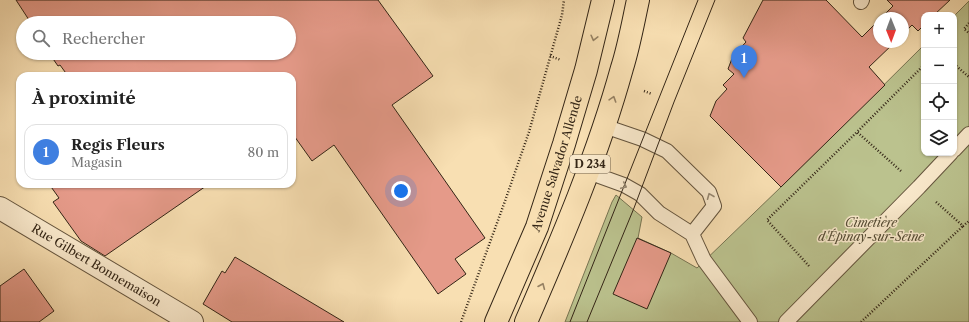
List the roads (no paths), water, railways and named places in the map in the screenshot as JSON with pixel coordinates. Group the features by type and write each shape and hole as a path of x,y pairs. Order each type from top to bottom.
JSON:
{"main road":[{"name":"Avenue Salvador Allende","path":"496,322 536,227 564,144 586,70 603,0"},
{"name":"D 234","path":"526,322 555,256 588,172 604,126 624,61 638,0"}],"street":[{"name":"Rue Gilbert Bonnemaison","path":"0,208 192,322"}],"lane":[{"path":"604,126 642,139 667,151 709,192 714,206 692,234"},
{"path":"957,147 969,134"},
{"path":"786,322 825,284 948,156"},
{"path":"588,172 624,185 640,194 659,213 692,234 704,260 750,322"}],"tram line":[{"path":"570,322 698,0"},
{"path":"587,322 634,208 715,0"}],"place":[{"name":"Regis Fleurs","path":"744,78"}],"park label":[{"name":"Cimetière d'Épinay-sur-Seine","path":"871,230"}]}
